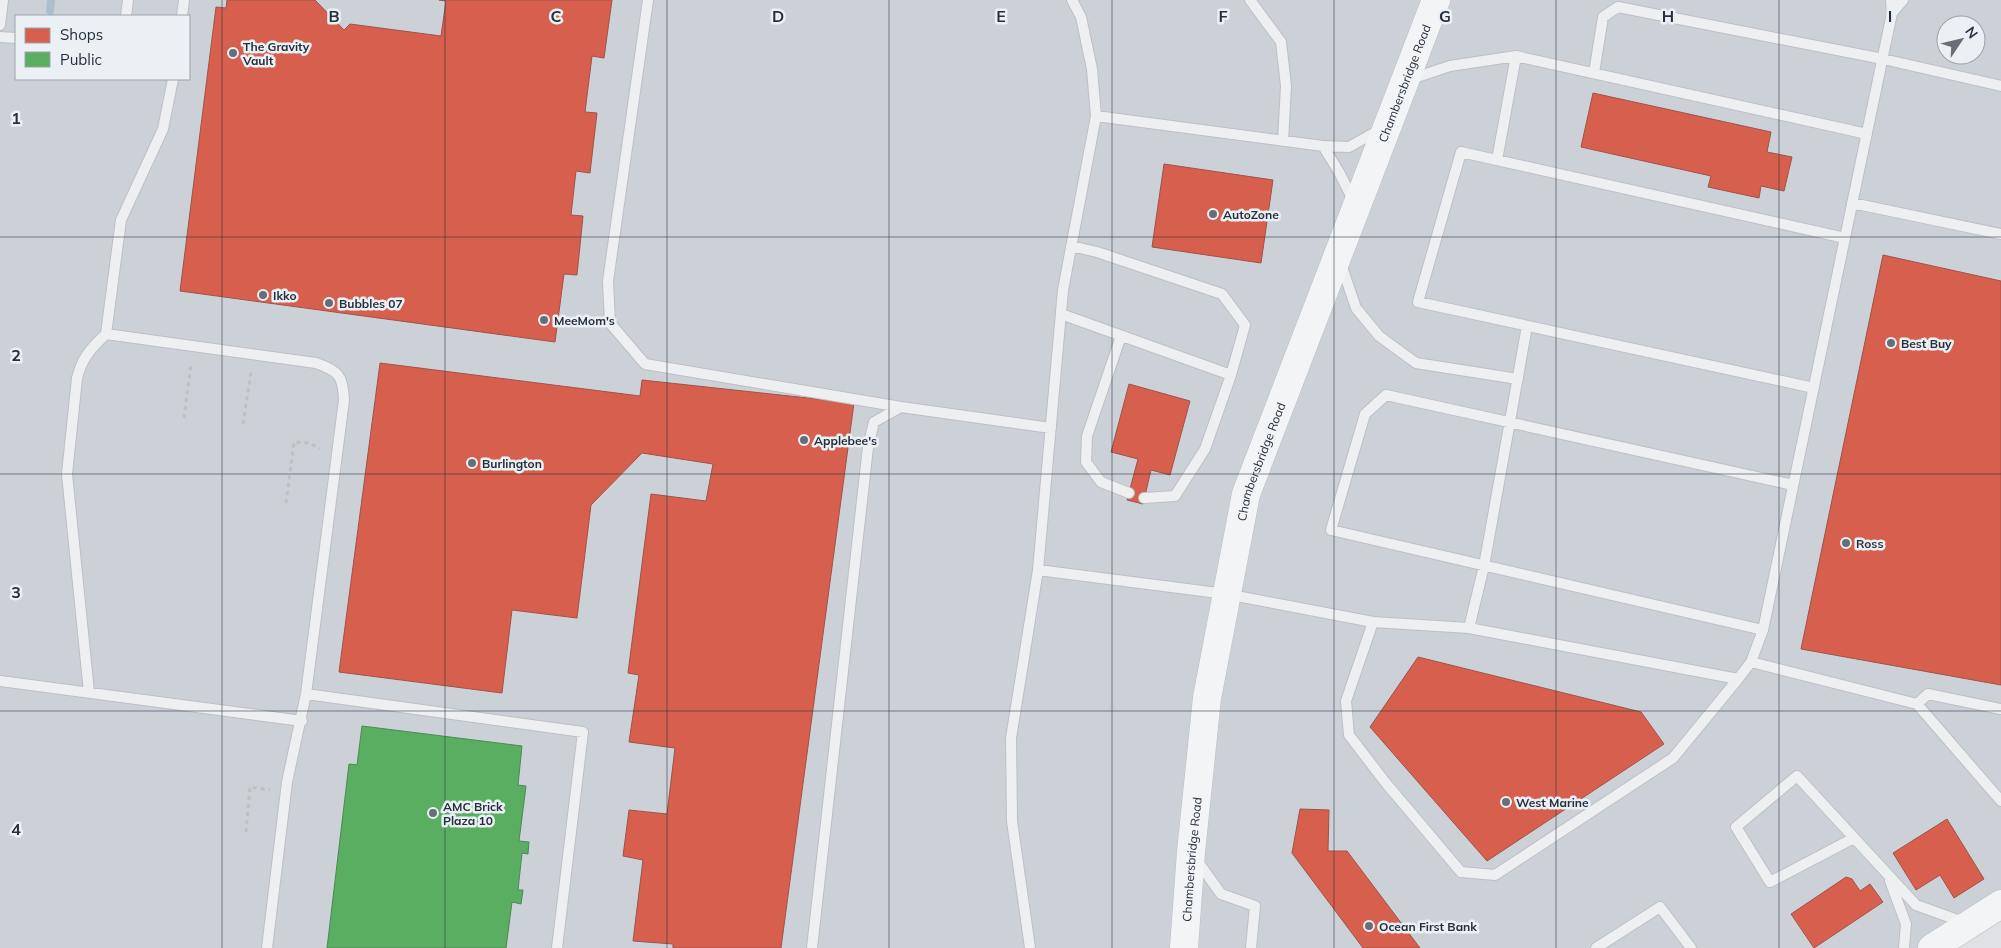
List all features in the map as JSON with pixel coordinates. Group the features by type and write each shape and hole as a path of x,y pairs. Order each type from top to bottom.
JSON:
{"main road":[{"name":"Chambersbridge Road","path":"1184,948 1191,852 1207,698 1246,494 1436,0"},
{"path":"1932,948 2001,904"}],"lane":[{"path":"0,25 3,0"},
{"path":"126,15 128,0"},
{"path":"182,15 184,0"},
{"path":"648,0 608,282 610,323 645,364 901,407 1051,428"},
{"path":"1030,948 1012,821 1011,738 1038,570 1063,290 1096,116 1092,69 1081,17 1072,0"},
{"path":"1250,0 1281,42 1286,86 1283,141"},
{"path":"1374,622 1346,701 1349,735 1385,782 1461,872 1495,875 1673,758 1751,662 1763,630 1883,59 1892,13 1891,0"},
{"path":"1892,13 1903,0"},
{"path":"1594,73 1603,17 1618,7 1883,59 2001,86"},
{"path":"0,37 15,38"},
{"path":"1405,81 1450,66 1516,56 1867,134"},
{"path":"1497,160 1516,56"},
{"path":"89,692 67,474 77,378 81,363 88,350 106,334 121,220 162,129 173,80"},
{"path":"1096,116 1283,141 1349,147 1388,124"},
{"path":"1324,146 1356,208"},
{"path":"1814,388 1418,302 1462,152 1845,238"},
{"path":"1852,203 2001,234"},
{"path":"1071,246 1097,252 1222,294 1244,325 1231,375 1205,449 1175,496 1144,498"},
{"path":"1338,256 1356,308 1379,336 1416,363 1518,379"},
{"path":"1062,314 1231,375"},
{"path":"1470,628 1484,566 1527,326"},
{"path":"106,334 316,363 329,367 339,375 343,385 344,400 306,694 302,721 287,782 267,948"},
{"path":"1121,336 1087,436 1086,462 1101,482 1129,493"},
{"path":"1763,630 1331,530 1364,414 1386,395 1793,485"},
{"path":"812,948 868,447 874,422 901,407"},
{"path":"1038,570 1226,594 1374,622 1470,628 1738,679"},
{"path":"1751,662 1917,704 2001,801"},
{"path":"0,681 302,721"},
{"path":"306,694 583,732 557,948"},
{"path":"1917,704 1928,694 2001,709"},
{"path":"1854,838 1770,882 1736,827 1797,776 1916,905 1970,924"},
{"path":"1191,852 1221,894 1255,906 1251,948"},
{"path":"1888,875 1906,924 1904,948"},
{"path":"1596,948 1660,908 1691,948"}],"path":[{"path":"184,418 191,364"},
{"path":"243,424 252,372"},
{"path":"286,503 294,442 310,444 337,457"},
{"path":"246,832 250,787 272,790"}],"shaded area":[{"path":"0,0 2001,0 2001,904 1932,948 0,948"}],"building: Shops":[{"path":"227,0 315,0 344,30 350,24 441,36 446,1 439,0 612,0 604,58 592,56 585,112 597,113 590,173 576,171 571,215 583,216 577,275 564,274 555,342 180,291 216,7 226,8"},
{"path":"1593,93 1771,132 1767,152 1792,157 1784,191 1761,186 1759,198 1708,187 1711,176 1581,147"},
{"name":"AutoZone","path":"1164,164 1273,180 1261,263 1152,247"},
{"path":"1883,255 2001,281 2001,685 1801,649"},
{"path":"380,363 640,396 642,380 854,403 781,948 673,948 673,944 633,941 643,860 623,856 629,810 667,814 675,748 629,742 639,675 628,673 651,494 706,501 713,464 642,453 591,505 577,618 512,610 502,693 339,672"},
{"path":"1129,384 1190,401 1170,475 1151,470 1143,504 1127,500 1138,459 1111,452"},
{"name":"West Marine","path":"1418,657 1641,712 1664,744 1487,861 1370,727"},
{"path":"1300,809 1329,810 1328,851 1347,851 1420,948 1363,948 1292,853"},
{"path":"1947,819 1984,879 1954,898 1940,875 1916,890 1893,853"},
{"path":"1846,877 1852,879 1860,891 1870,884 1883,902 1814,948 1791,914"}],"building: Public":[{"name":"AMC Brick Plaza 10","path":"362,726 522,746 518,785 526,786 519,841 529,842 528,854 522,853 518,890 523,890 521,904 512,902 506,948 327,948 349,764 357,765"}],"waterway":[{"path":"50,11 51,0"}],"place":[{"name":"The Gravity Vault","path":"233,53"},
{"name":"AutoZone","path":"1213,214"},
{"name":"Ikko","path":"263,295"},
{"name":"Bubbles 07","path":"329,303"},
{"name":"MeeMom's","path":"544,320"},
{"name":"Best Buy","path":"1891,343"},
{"name":"Applebee's","path":"804,440"},
{"name":"Burlington","path":"472,463"},
{"name":"Ross","path":"1846,543"},
{"name":"West Marine","path":"1506,802"},
{"name":"AMC Brick Plaza 10","path":"433,813"},
{"name":"Ocean First Bank","path":"1369,926"}]}
